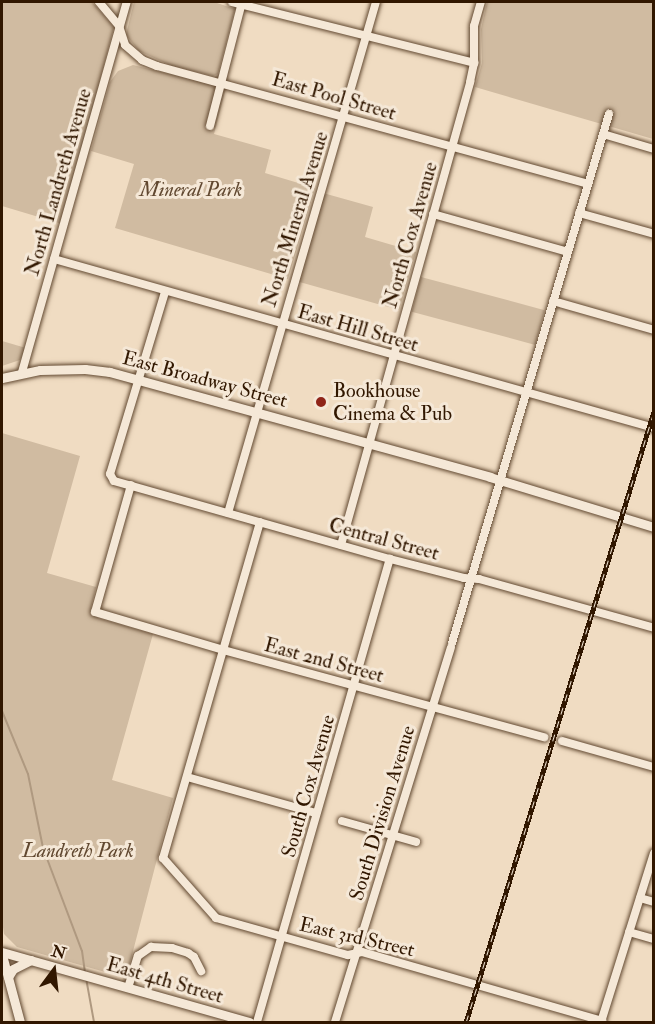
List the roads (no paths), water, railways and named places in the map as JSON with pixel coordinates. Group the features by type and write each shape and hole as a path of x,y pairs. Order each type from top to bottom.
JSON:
{"street":[{"name":"East Pool Street","path":"99,2 119,26 124,45 142,60 200,80 222,82 588,184"},
{"name":"North Landreth Avenue","path":"22,372 127,2"},
{"path":"232,2 474,63"},
{"name":"North Mineral Avenue","path":"228,513 281,323 376,2"},
{"name":"North Cox Avenue","path":"341,545 453,146 474,63 474,26 481,2"},
{"path":"210,126 242,3"},
{"name":"South Division Avenue","path":"335,1023 451,646 609,114"},
{"path":"603,134 654,149"},
{"path":"579,213 654,234"},
{"path":"433,214 568,252"},
{"name":"East Hill Street","path":"54,259 654,428"},
{"path":"139,378 165,292"},
{"path":"553,301 654,330"},
{"name":"East Broadway Street","path":"2,378 22,372 85,369 139,378 654,527"},
{"name":"Central Street","path":"139,378 110,474 114,481 390,559 654,628"},
{"name":"East 2nd Street","path":"131,485 95,612 223,650 544,737"},
{"path":"260,522 187,777 316,813"},
{"name":"South Cox Avenue","path":"257,1023 390,559"},
{"path":"562,741 654,767"},
{"name":"East 3rd Street","path":"187,777 163,858 216,918 348,955 362,952 601,1022"},
{"path":"342,821 416,842"},
{"path":"601,1022 654,853"},
{"path":"640,898 654,902"},
{"path":"629,932 654,939"},
{"path":"128,988 138,956 151,947 163,946 188,952 194,957 201,971"},
{"path":"2,953 20,1023"},
{"name":"East 4th Street","path":"2,953 249,1023"},
{"path":"8,977 13,969 31,960"}],"waterway":[{"path":"2,711 28,774 43,848 82,951 85,972"},
{"path":"86,978 94,1022"}],"railway":[{"path":"466,1022 654,411"}],"place":[{"name":"Bookhouse Cinema & Pub","path":"321,402"}],"park label":[{"name":"Mineral Park","path":"191,189"},
{"name":"Landreth Park","path":"78,850"}]}
